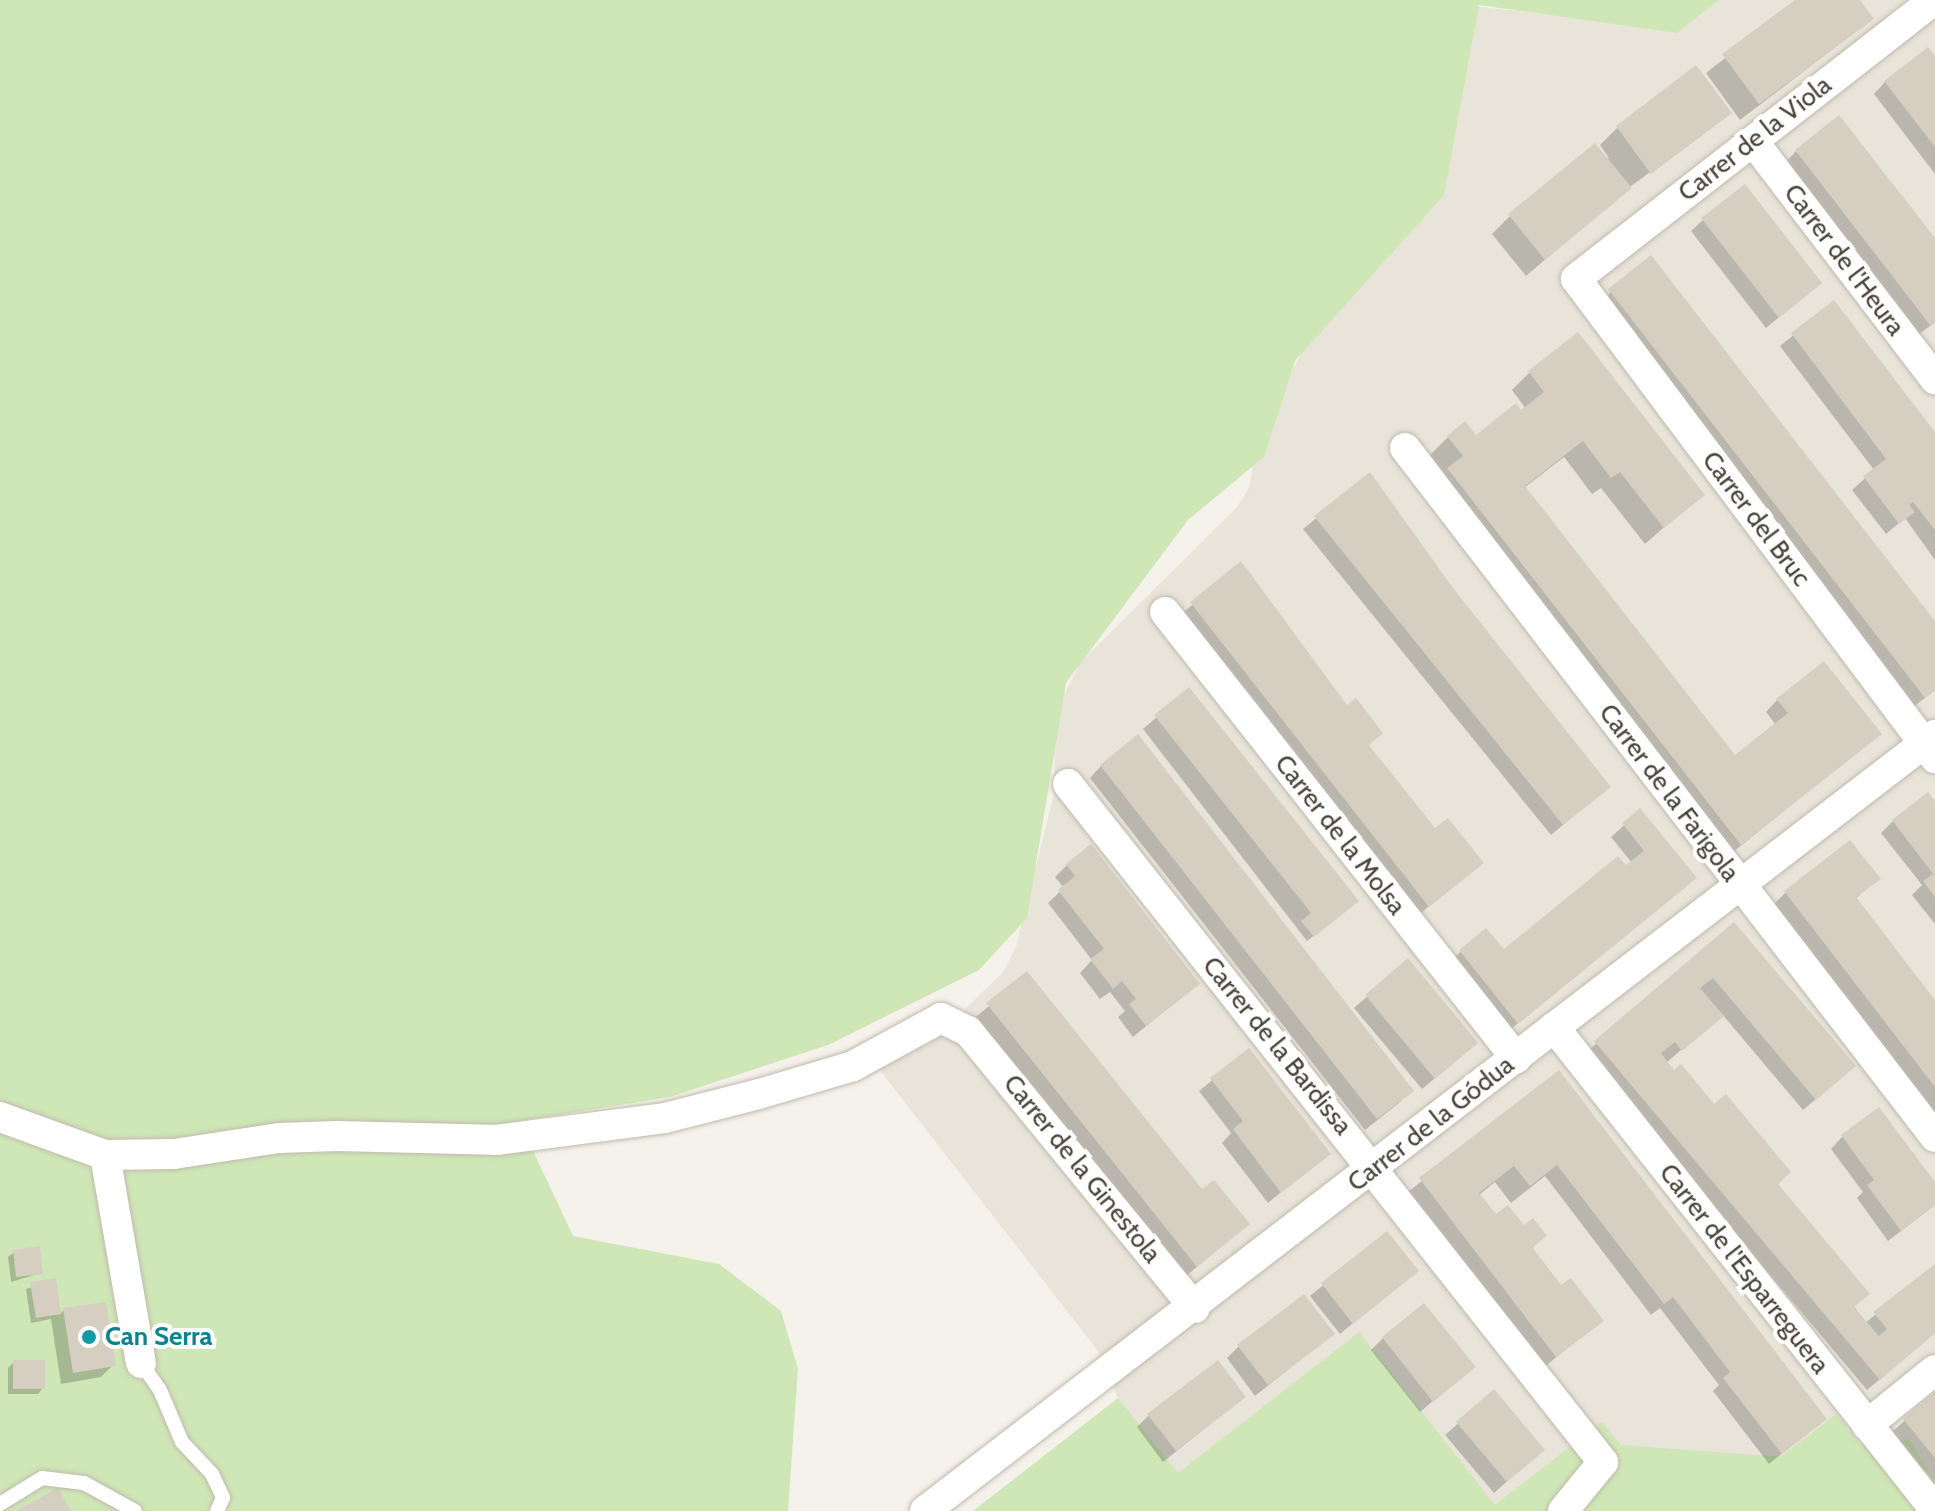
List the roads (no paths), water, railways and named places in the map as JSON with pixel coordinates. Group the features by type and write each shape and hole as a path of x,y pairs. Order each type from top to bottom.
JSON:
{"street":[{"name":"Carrer de la Viola","path":"1576,279 1934,1"},
{"name":"Carrer de l'Heura","path":"1753,141 1935,379"},
{"name":"Carrer del Bruc","path":"1576,279 1931,745"},
{"name":"Carrer de la Farigola","path":"1405,448 1935,1137"},
{"name":"Carrer de la Molsa","path":"1165,612 1516,1058"},
{"name":"Carrer de la Gódua","path":"925,1511 1195,1308 1739,886 1931,745"},
{"name":"Carrer de la Bardissa","path":"1068,784 1375,1169 1603,1462 1563,1511"},
{"name":"Carrer de la Ginestola","path":"105,1155 174,1154 279,1138 337,1136 496,1140 665,1118 853,1066 941,1018 968,1031 1195,1308"},
{"name":"Carrer de l'Esparreguera","path":"1554,1027 1935,1510"},
{"path":"0,1117 105,1155 141,1363"},
{"path":"1867,1425 1935,1370"}],"lane":[{"path":"141,1363 160,1390 182,1442 212,1474 223,1498 217,1511"},
{"path":"0,1504 42,1478 84,1483 135,1511"}],"place":[{"name":"Can Serra","path":"89,1337"}]}
